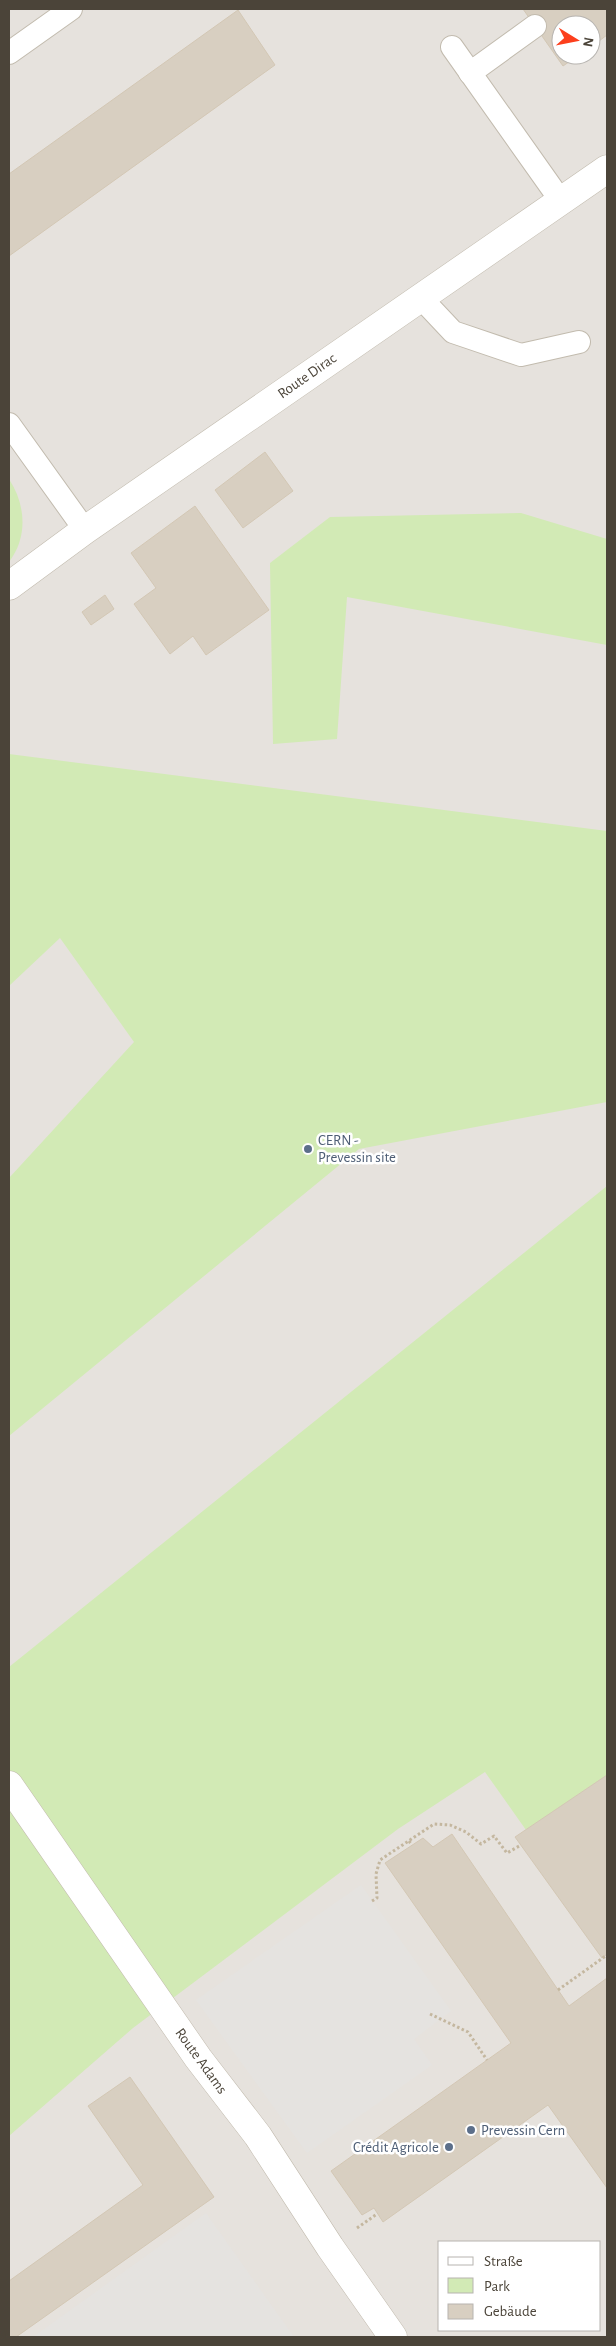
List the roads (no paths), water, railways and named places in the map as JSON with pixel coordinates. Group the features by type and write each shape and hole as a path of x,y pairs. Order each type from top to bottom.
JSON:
{"street":[{"name":"Route Dirac","path":"9,586 86,530 607,169"},
{"name":"Route Adams","path":"9,1785 198,2058 258,2136 330,2248 393,2337"}],"lane":[{"path":"9,53 71,9"},
{"path":"470,73 535,26"},
{"path":"452,47 561,201"},
{"path":"421,298 453,332 521,355 578,342"},
{"path":"9,424 86,530"}],"place":[{"name":"CERN - Prevessin site","path":"308,1149"},
{"name":"Prevessin Cern","path":"471,2130"},
{"name":"Crédit Agricole","path":"449,2147"}]}
